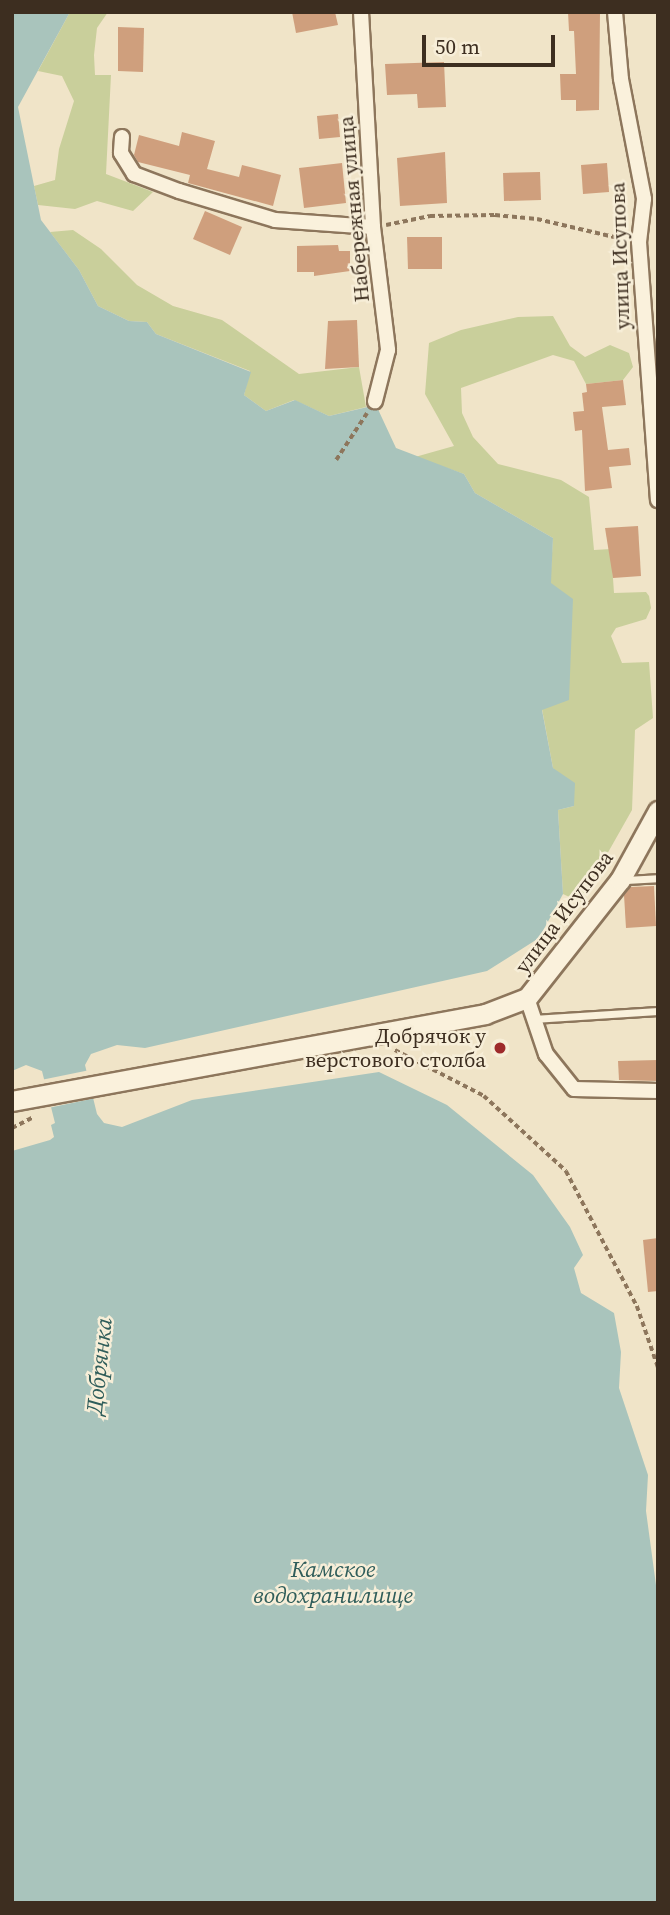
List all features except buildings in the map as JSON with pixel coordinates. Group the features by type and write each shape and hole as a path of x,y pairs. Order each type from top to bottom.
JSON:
{"street":[{"name":"Набережная улица","path":"361,12 373,227 388,350 375,401"},
{"name":"улица Исупова","path":"615,12 621,79 644,199 639,242 658,500"},
{"path":"122,137 121,153 134,174 179,191 275,220 373,227"},
{"name":"улица Исупова","path":"20,1100 105,1082 485,1014 527,998 620,880 658,811"},
{"path":"527,998 546,1054 574,1089 658,1091"}],"lane":[{"path":"620,880 658,878"},
{"path":"533,1019 658,1011"}],"path":[{"path":"373,227 430,216 495,215 537,219 639,242"},
{"path":"335,460 375,401"},
{"path":"384,1051 397,1050 484,1096 566,1171 622,1272 658,1367"},
{"path":"12,1128 39,1116"}],"green space":[{"path":"70,12 108,12 97,28 94,55 95,75 111,75 106,174 153,192 133,211 97,201 75,209 38,205 34,186 55,180 59,149 74,101 62,76 38,71"},
{"path":"73,230 101,249 137,285 173,306 222,320 299,374 359,367 366,407 329,416 294,400 266,411 244,395 250,371 156,334 147,322 129,321 98,306 79,270 50,232"},
{"path":"553,316 570,346 585,357 610,345 629,353 633,367 623,380 586,384 574,361 553,355 461,388 462,413 473,437 498,464 561,480 589,497 594,550 611,549 614,593 646,592 649,596 651,608 646,619 616,628 611,636 622,663 649,662 653,718 635,730 632,810 580,902 563,894 558,810 574,806 553,768 542,709 553,538 475,493 464,474 415,457 454,446 425,394 429,343 461,330 518,317"}],"water":[{"path":"12,12 70,12 18,107 41,220 79,270 98,306 129,321 147,322 156,334 251,372 244,395 266,411 295,400 329,416 376,405 396,448 464,474 475,493 553,538 551,583 573,599 569,700 542,710 553,768 575,783 574,806 558,810 563,894 539,938 487,971 145,1048 117,1045 91,1054 85,1065 97,1114 104,1123 122,1127 192,1100 379,1072 447,1105 533,1175 570,1227 583,1255 574,1268 581,1293 614,1313 621,1352 619,1388 648,1475 646,1511 658,1600 658,1903 12,1903 12,1151 50,1140 54,1137 51,1125 55,1123 42,1071 26,1065 12,1071"}],"pier":[{"path":"90,1070 96,1098 48,1108 41,1080"}],"place":[{"name":"Добрячок у верстового столба","path":"500,1048"}],"water label":[{"name":"Добрянка","path":"99,1366"},
{"name":"Камское водохранилище","path":"333,1582"}]}
